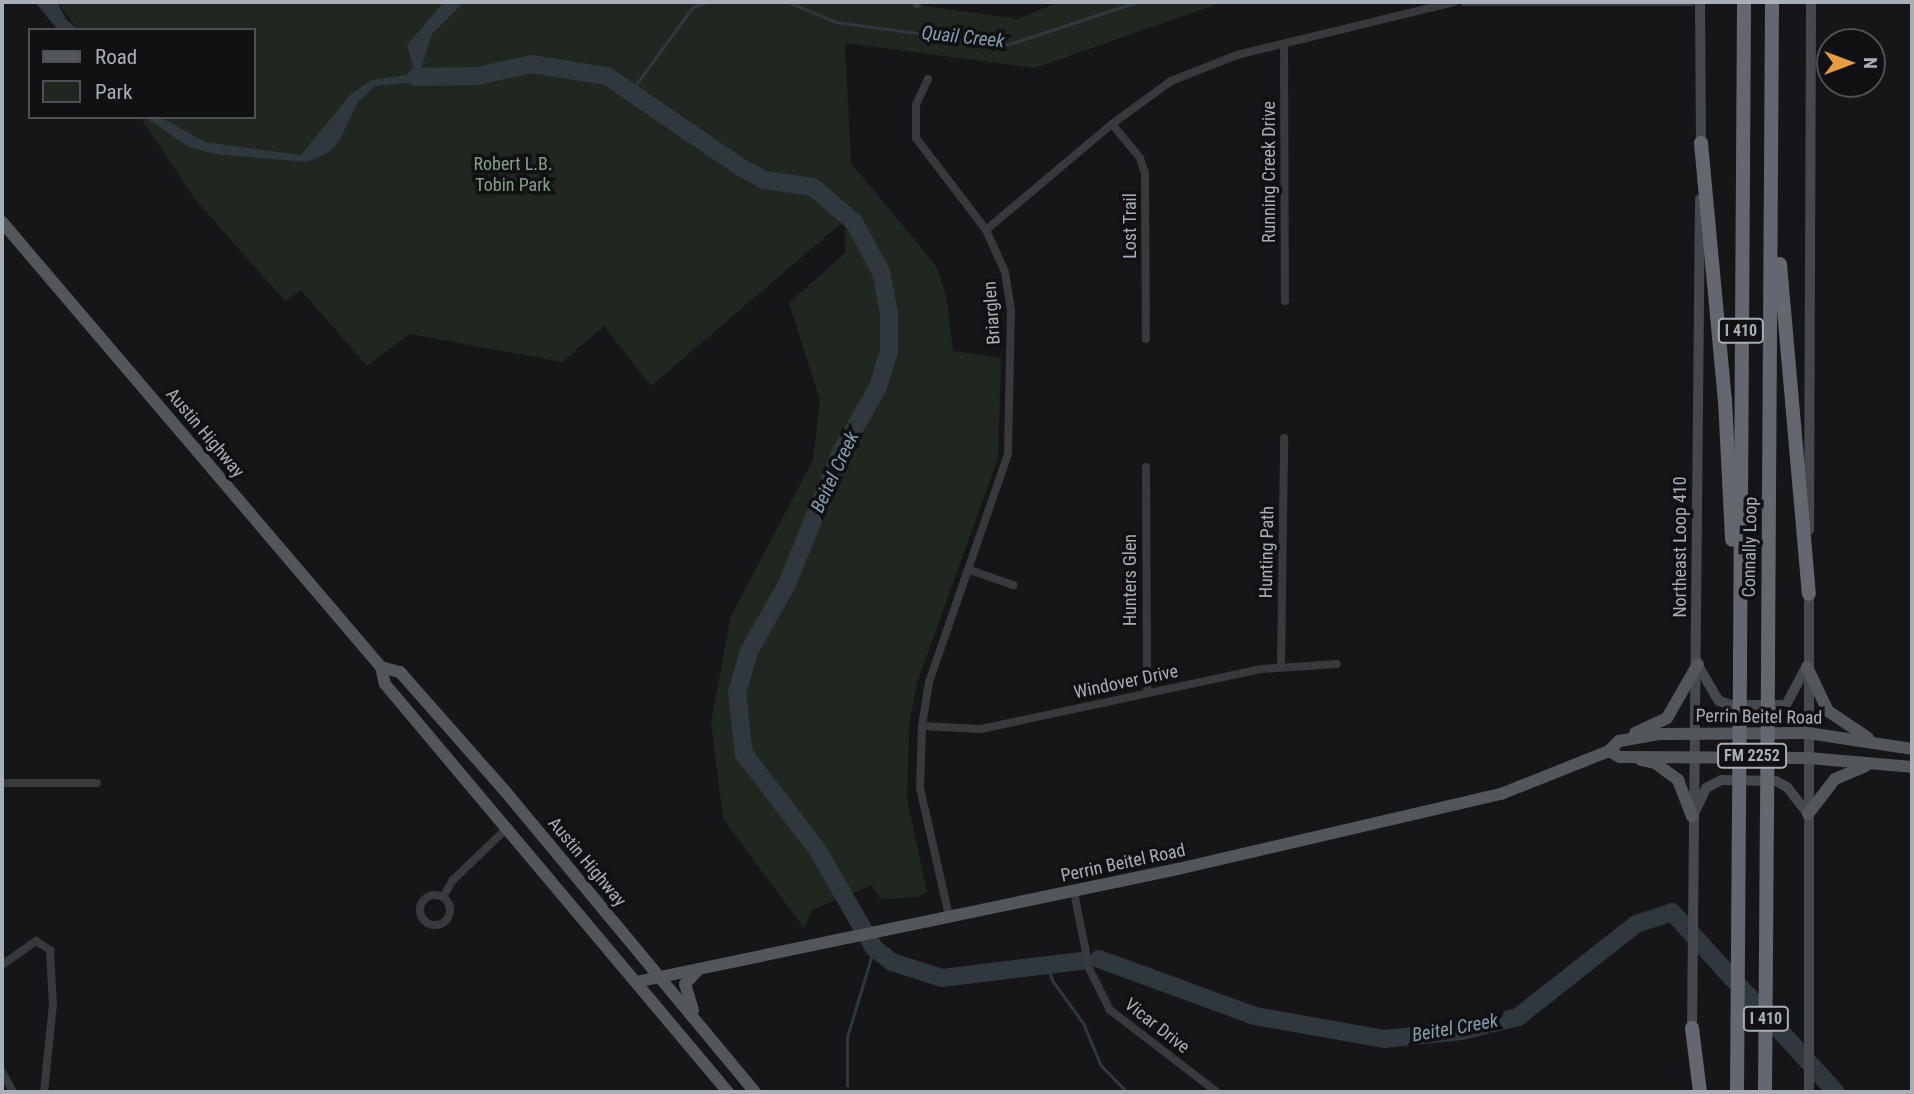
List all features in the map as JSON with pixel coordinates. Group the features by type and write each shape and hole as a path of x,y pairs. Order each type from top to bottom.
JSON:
{"highway":[{"name":"Connally Loop","path":"1737,1092 1744,2"},
{"name":"Connally Loop","path":"1765,1091 1774,221 1773,2"},
{"path":"1701,143 1725,400 1740,661"},
{"path":"1774,221 1788,325 1809,594"},
{"path":"1692,1028 1700,1092"}],"main road":[{"name":"Northeast Loop 410","path":"1693,1092 1691,862 1698,664 1700,2"},
{"path":"1809,1092 1807,667 1811,2"},
{"name":"Austin Highway","path":"2,222 381,667 385,684 508,827 728,1092"},
{"path":"1698,664 1719,701 1731,705 1786,705 1807,667"},
{"path":"1619,741 1667,719 1698,664"},
{"name":"Austin Highway","path":"381,667 402,674 660,976 755,1092"},
{"path":"1807,667 1828,711 1878,743"},
{"name":"Perrin Beitel Road","path":"1614,754 1619,741 1696,733 1808,733 1912,749"},
{"path":"1614,754 1655,763 1678,780 1692,817"},
{"name":"Perrin Beitel Road","path":"636,982 901,924 1074,892 1501,794 1614,754 1808,758 1912,767"},
{"path":"1808,814 1835,779 1866,765"},
{"path":"1692,817 1706,788 1722,780 1776,781 1787,787 1808,814"},
{"path":"698,1023 685,985 702,967"}],"street":[{"path":"986,230 1143,99 1198,68 1454,2"},
{"path":"1464,2 1691,2"},
{"name":"Running Creek Drive","path":"1284,44 1285,301"},
{"name":"Briarglen","path":"928,79 916,106 916,138 986,230 999,254 1009,290 1012,431 1002,478 929,682 922,726 920,788 949,916"},
{"name":"Lost Trail","path":"1112,124 1140,158 1145,173 1146,338"},
{"name":"Hunting Path","path":"1281,666 1284,438"},
{"name":"Hunters Glen","path":"1146,467 1146,693"},
{"path":"970,570 1013,585"},
{"name":"Windover Drive","path":"922,726 981,729 1281,666 1336,664"},
{"path":"2,783 97,783"},
{"path":"443,897 453,880 508,827"},
{"name":"Vicar Drive","path":"1074,892 1089,968 1110,1010 1217,1092"},
{"path":"2,965 36,941 50,950 53,1005 44,1092"},
{"path":"2,1072 12,1092"}],"green space":[{"name":"Robert L.B. Tobin Park","path":"57,2 897,2 1018,19 1059,2 1223,2 1035,68 845,43 851,163 937,267 947,300 953,351 1001,358 998,458 917,683 909,726 907,799 927,892 919,897 880,899 872,885 812,910 804,928 723,819 711,722 731,616 813,460 820,400 789,303 845,253 845,220 651,386 604,326 562,362 410,334 367,366 301,290 285,301 194,198 141,119 256,119 256,28 76,28"}],"shaded area":[{"path":"35,2 57,2 66,19 76,28 56,28"},
{"path":"444,2 464,2 432,34 417,82 375,86 358,102 339,141 329,152 307,162 214,154 187,146 148,119 164,119 205,142 301,155 351,94 372,80 415,74 407,45"}],"waterway":[{"name":"Quail Creek","path":"632,90 693,7 707,2"},
{"name":"Quail Creek","path":"788,2 836,22 1006,45 1137,2"},
{"name":"Beitel Creek","path":"416,77 477,76 532,64 607,76 742,168 765,180 813,187 854,222 881,272 889,313 889,351 878,387 840,454 786,586 749,651 737,693 744,754 817,849 874,948 892,962 942,978 1080,961"},
{"name":"Beitel Creek","path":"1099,959 1255,1016 1384,1039 1462,1031 1518,1017 1636,924 1672,912 1836,1092"},
{"path":"847,1086 847,1037 874,948"},
{"path":"1047,964 1053,981 1084,1024 1101,1065 1127,1092"}]}
